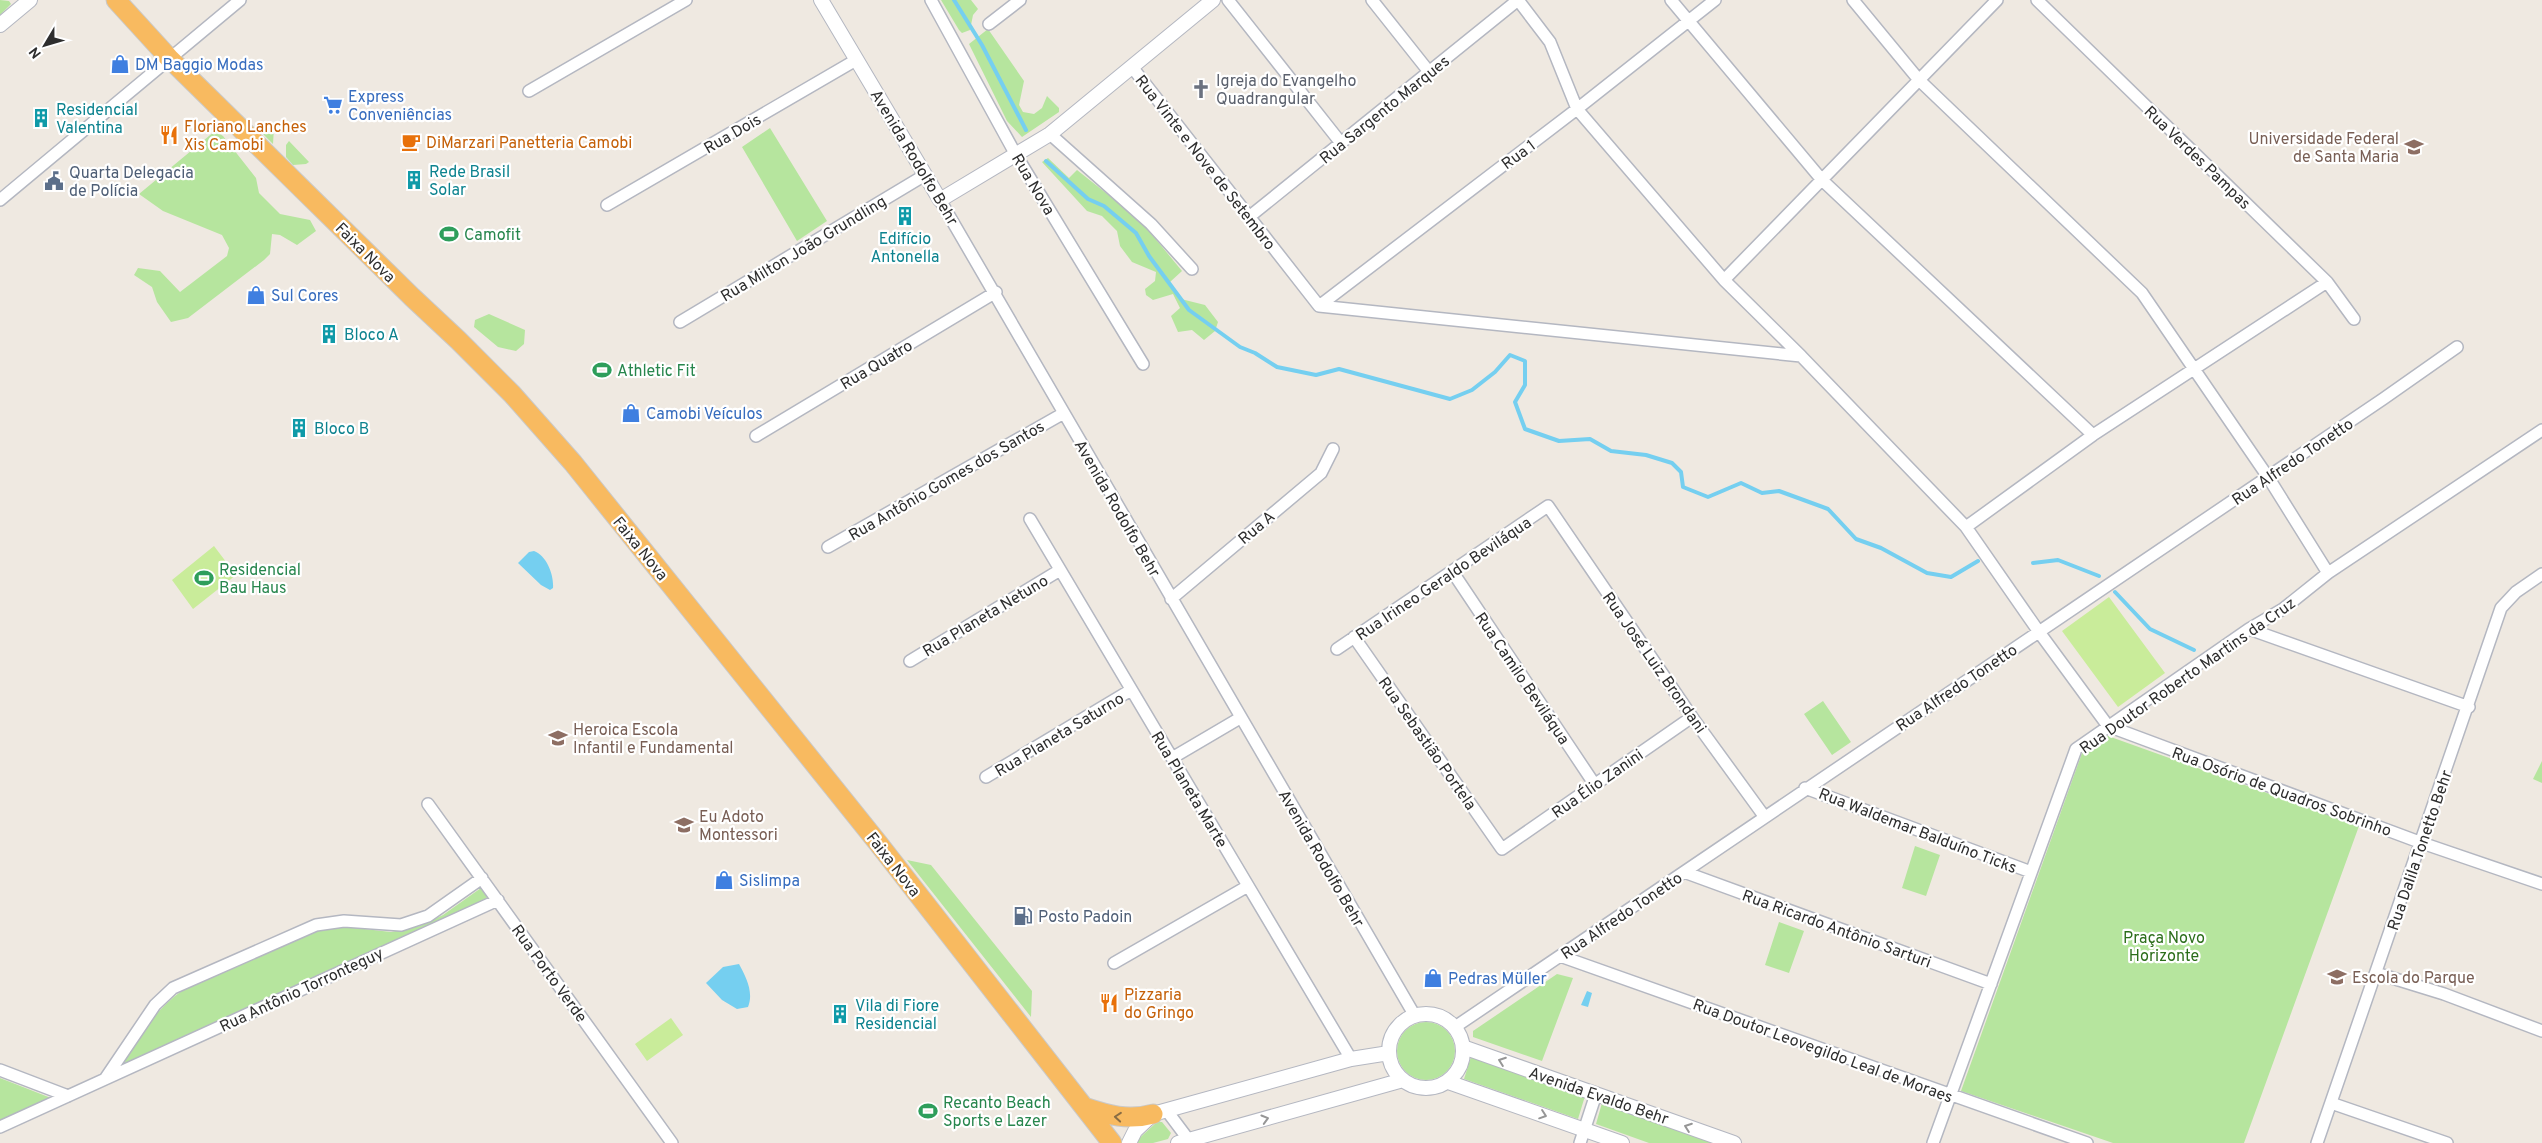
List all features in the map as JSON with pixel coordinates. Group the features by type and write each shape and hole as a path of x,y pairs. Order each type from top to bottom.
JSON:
{"highway":[{"name":"Faixa Nova","path":"116,0 169,58 512,394 573,463 871,835 1112,1143"},
{"path":"1084,1106 1110,1116 1138,1118 1160,1113"}],"street":[{"path":"0,25 30,0"},
{"path":"0,200 240,0"},
{"path":"529,91 686,0"},
{"name":"Avenida Rodolfo Behr","path":"821,0 996,292 1171,599 1415,1016"},
{"name":"Rua Nova","path":"931,0 1016,155 1143,364"},
{"path":"989,24 1020,0"},
{"path":"940,200 1050,134 1213,0"},
{"path":"1228,0 1341,143"},
{"path":"1372,0 1430,72"},
{"path":"1518,0 1550,42 1577,109 1724,280 1801,356 1966,527 2007,588 2108,726"},
{"name":"Rua Sargento Marques","path":"1249,217 1518,0"},
{"path":"1671,0 1822,180 2093,435"},
{"name":"Rua 1","path":"1319,306 1577,109 1715,0"},
{"path":"1853,0 1919,80 2142,293 2268,477 2328,572"},
{"path":"1724,280 1997,0"},
{"name":"Rua Verdes Pampas","path":"2037,0 2327,282 2354,319"},
{"name":"Rua Dois","path":"607,205 856,60"},
{"name":"Rua Vinte e Nove de Setembro","path":"1132,67 1319,306"},
{"path":"1050,134 1151,224 1192,269"},
{"name":"Rua Milton João Grundling","path":"680,322 926,175"},
{"path":"1966,527 2093,435 2327,282"},
{"name":"Rua Quatro","path":"756,436 996,292"},
{"path":"1319,306 1801,356"},
{"name":"Rua Alfredo Tonetto","path":"1455,1027 2457,347"},
{"name":"Rua Antônio Gomes dos Santos","path":"828,547 1064,413"},
{"name":"Rua Doutor Roberto Martins da Cruz","path":"1934,1143 2076,749 2248,629 2283,609 2328,572 2542,430"},
{"name":"Rua A","path":"1171,599 1321,473 1333,449"},
{"name":"Rua Irineo Geraldo Beviláqua","path":"1337,649 1548,506"},
{"name":"Rua José Luiz Brondani","path":"1548,506 1692,717 1764,816"},
{"name":"Rua Planeta Marte","path":"1030,519 1351,1059"},
{"name":"Rua Planeta Netuno","path":"910,661 1060,570"},
{"name":"Rua Camilo Beviláqua","path":"1452,571 1595,785"},
{"name":"Rua Dalila Tonetto Behr","path":"2317,1143 2422,844 2501,608 2516,592 2542,574"},
{"path":"2248,629 2469,707"},
{"name":"Rua Sebastião Portela","path":"1354,638 1502,849"},
{"name":"Rua Planeta Saturno","path":"986,777 1131,690"},
{"name":"Rua Élio Zanini","path":"1502,849 1692,717"},
{"path":"1172,758 1240,718"},
{"name":"Rua Osório de Quadros Sobrinho","path":"2108,726 2422,844 2542,884"},
{"name":"Rua Waldemar Balduíno Ticks","path":"1805,788 2031,872"},
{"name":"Rua Porto Verde","path":"428,804 672,1143"},
{"name":"Rua Ricardo Antônio Sarturi","path":"1684,872 1991,984"},
{"name":"Rua Antônio Torronteguy","path":"105,1079 155,1004 174,988 316,925 344,921 401,925 428,916 482,878"},
{"path":"1114,963 1248,886"},
{"name":"Rua Antônio Torronteguy","path":"0,1127 498,900"},
{"name":"Rua Doutor Leovegildo Leal de Moraes","path":"1560,956 1950,1096 2087,1143"},
{"path":"2376,973 2444,994 2542,1031"},
{"path":"1429,1014 1443,1018 1455,1027 1463,1047 1462,1060 1457,1073 1448,1082 1433,1088 1417,1088 1403,1080 1393,1068 1389,1052 1392,1037 1401,1024 1415,1016 1429,1014"},
{"name":"Avenida Evaldo Behr","path":"1463,1047 1734,1143"},
{"path":"1129,1143 1135,1132 1160,1113 1351,1059 1389,1052"},
{"path":"0,1070 68,1096"},
{"path":"1160,1113 1186,1142 1403,1080"},
{"path":"1448,1082 1582,1136 1622,1143"},
{"path":"1582,1136 1596,1094"},
{"path":"2331,1103 2447,1143"}],"green space":[{"path":"0,0 9,1 11,4 0,15"},
{"path":"941,0 971,0 978,9 973,15 970,30 962,33 959,30"},
{"path":"988,29 1024,81 1019,105 1023,112 1034,114 1042,108 1047,96 1059,108 1059,112 1022,137 1007,121 969,44"},
{"path":"274,127 273,144 258,129"},
{"path":"770,128 827,221 797,241 742,147"},
{"path":"215,131 223,136 256,178 259,193 280,214 310,220 316,231 297,245 280,235 272,234 270,254 264,260 188,318 171,322 157,302 152,287 134,275 138,268 160,271 180,292 227,256 229,248 222,235 163,211 139,194"},
{"path":"289,141 309,162 293,165 286,157 286,145"},
{"path":"1048,158 1069,178 1077,170 1140,220 1182,271 1170,282 1181,299 1205,305 1218,322 1215,331 1204,340 1192,330 1178,332 1171,316 1180,308 1173,294 1153,300 1146,295 1145,289 1155,281 1156,272 1132,262 1120,246 1117,231 1102,216 1087,211 1042,162"},
{"path":"489,314 525,330 524,344 516,351 498,347 474,327 475,320"},
{"name":"Residencial Bau Haus","path":"214,546 236,575 193,609 172,580"},
{"path":"2109,597 2165,673 2118,707 2062,631"},
{"path":"1823,701 1851,742 1832,755 1804,714"},
{"name":"Praça Novo Horizonte","path":"2108,736 2359,826 2244,1143 2113,1143 1961,1091 2082,753"},
{"path":"2542,761 2542,783 2533,779"},
{"path":"1915,846 1940,855 1926,896 1902,888"},
{"path":"907,860 931,865 1032,991 1031,1017"},
{"path":"481,888 487,892 488,897 451,918 120,1067 140,1035 156,1015 183,990 313,931 338,926 391,932 420,926 443,915"},
{"path":"1779,922 1804,931 1789,973 1765,965"},
{"path":"1557,974 1573,978 1542,1061 1473,1037 1473,1031"},
{"path":"671,1018 683,1035 647,1061 635,1044"},
{"path":"1420,1022 1432,1022 1447,1030 1455,1045 1455,1057 1447,1072 1432,1080 1420,1080 1405,1072 1397,1057 1397,1045 1405,1030"},
{"path":"1471,1057 1585,1096 1578,1119 1464,1079"},
{"path":"0,1078 51,1098 0,1121"},
{"path":"1602,1103 1713,1143 1649,1143 1596,1124"},
{"path":"1157,1122 1162,1122 1171,1133 1168,1139 1153,1143 1134,1143"}],"water":[{"path":"534,551 543,557 549,566 553,583 553,588 550,590 541,585 518,563 529,552"},
{"path":"739,964 747,979 750,1001 748,1007 737,1009 722,1000 706,983 723,967"},
{"path":"1587,991 1592,993 1588,1007 1581,1005"}],"waterway":[{"path":"954,0 982,45 1026,130"},
{"path":"1046,161 1088,199 1104,206 1136,233 1149,256 1189,310 1240,347 1255,353 1277,367 1316,375 1339,369 1450,399 1472,390 1495,372 1510,355 1525,361 1525,385 1515,402 1525,429 1559,441 1590,439 1611,451 1646,455 1672,463 1681,472 1683,487 1708,497 1741,483 1762,493 1779,491 1828,509 1856,539 1881,548 1927,573 1951,577 1978,561"},
{"path":"2033,563 2058,560 2099,576"},
{"path":"2115,592 2150,629 2194,650"}],"place":[{"name":"DM Baggio Modas","path":"120,64"},
{"name":"Igreja do Evangelho Quadrangular","path":"1201,89"},
{"name":"Express Conveniências","path":"333,105"},
{"name":"Residencial Valentina","path":"41,118"},
{"name":"Floriano Lanches Xis Camobi","path":"169,135"},
{"name":"DiMarzari Panetteria Camobi","path":"411,142"},
{"name":"Universidade Federal de Santa Maria","path":"2414,147"},
{"name":"Rede Brasil Solar","path":"414,180"},
{"name":"Quarta Delegacia de Polícia","path":"54,181"},
{"name":"Edifício Antonella","path":"905,216"},
{"name":"Camofit","path":"449,234"},
{"name":"Sul Cores","path":"256,295"},
{"name":"Bloco A","path":"329,334"},
{"name":"Athletic Fit","path":"602,370"},
{"name":"Camobi Veículos","path":"631,413"},
{"name":"Bloco B","path":"299,428"},
{"name":"Residencial Bau Haus","path":"204,578"},
{"name":"Heroica Escola Infantil e Fundamental","path":"558,738"},
{"name":"Eu Adoto Montessori","path":"684,825"},
{"name":"Sislimpa","path":"724,880"},
{"name":"Posto Padoin","path":"1023,916"},
{"name":"Escola do Parque","path":"2337,977"},
{"name":"Pedras Müller","path":"1433,978"},
{"name":"Pizzaria do Gringo","path":"1109,1003"},
{"name":"Vila di Fiore Residencial","path":"840,1014"},
{"name":"Recanto Beach Sports e Lazer","path":"928,1111"}]}
